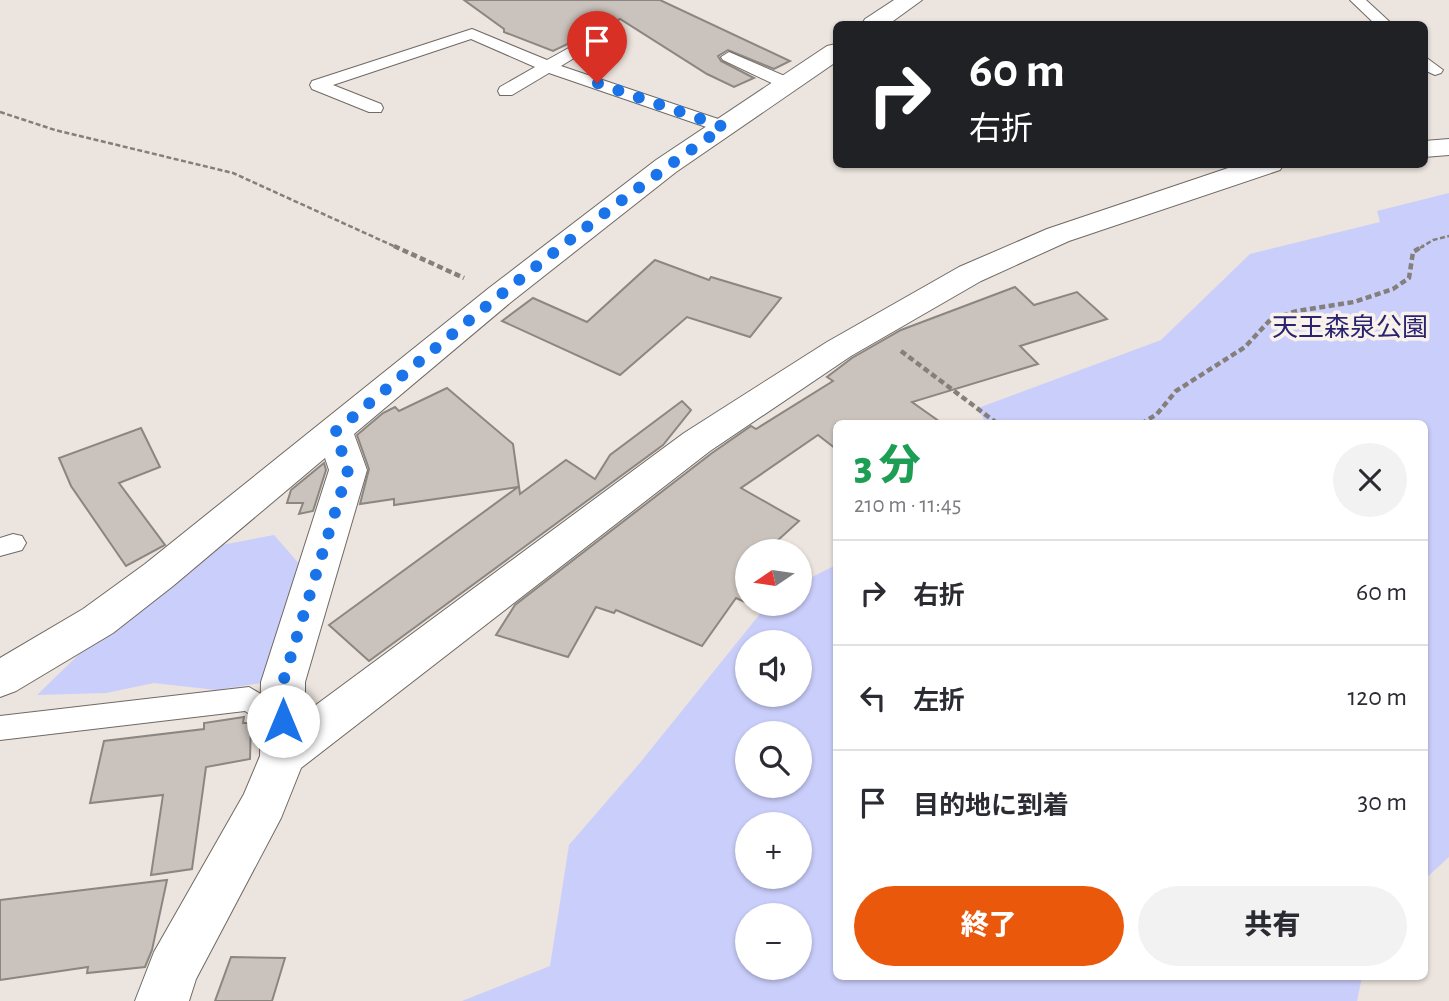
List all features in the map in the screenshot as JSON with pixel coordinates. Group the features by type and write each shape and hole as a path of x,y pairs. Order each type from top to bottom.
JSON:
{"street":[{"path":"878,21 906,1"},
{"path":"0,679 98,621 159,575 500,295 666,166 833,53"},
{"path":"1428,149 1449,147"},
{"path":"283,739 697,442 873,330 970,274 1058,235 1258,168"},
{"path":"162,1001 173,970 264,803 283,739 283,682 348,470 335,432"}],"lane":[{"path":"1357,0 1381,21"},
{"path":"506,91 612,29"},
{"path":"375,108 318,85 472,34 546,66 724,127"},
{"path":"729,57 788,84"},
{"path":"0,727 249,699 283,739"}],"path":[{"path":"0,112 55,130 233,173 411,251 500,295"},
{"path":"1147,420 1157,414 1176,391 1245,347 1271,319 1297,311 1354,302 1393,289 1409,278 1413,253 1433,240 1449,236"},
{"path":"873,330 993,420"}],"green space":[{"name":"天王森泉公園","path":"1449,193 1449,857 1428,876 1428,420 984,420 978,408 1161,340 1250,254 1380,222 1377,211"},
{"path":"274,535 302,567 268,682 216,690 154,683 106,693 37,695 104,630 216,546"},
{"path":"833,566 833,980 1361,980 1357,1001 462,1001 550,966 569,845 639,764 735,645 735,707 812,707 812,630 747,630 758,616 812,616 812,577"}],"building":[{"path":"464,0 660,0 790,61 774,69 728,50 718,56 721,61 754,78 734,87 707,74 620,19 553,51 504,32 504,29"},
{"path":"655,260 709,280 711,277 781,298 750,337 687,317 620,375 502,321 533,298 587,322"},
{"path":"1015,287 1034,305 1077,292 1107,319 1020,346 1038,364 912,402 937,420 833,420 833,447 818,435 741,488 799,521 779,539 735,539 735,599 702,646 616,610 614,613 596,607 568,657 496,635 515,605 712,453 751,426 756,429 833,381 827,377 852,358 901,330"},
{"path":"447,388 513,444 520,494 566,460 595,479 610,455 682,401 691,410 663,445 369,661 329,625 518,487 394,505 394,499 360,504 369,469 357,435 383,413 395,407 399,411"},
{"path":"141,428 160,467 119,483 165,545 126,566 71,486 59,458"},
{"path":"324,463 326,470 313,511 299,514 303,503 287,503 291,490"},
{"path":"244,717 243,723 251,723 250,759 206,767 192,869 151,875 163,795 90,803 104,741 204,729 204,723"},
{"path":"167,880 152,950 145,967 87,973 88,967 0,980 0,900"},
{"path":"231,957 285,958 272,1001 215,1001"}],"route":[{"path":"283,721 283,682 348,470 335,432 500,295 666,166 724,127 597,83"}]}
